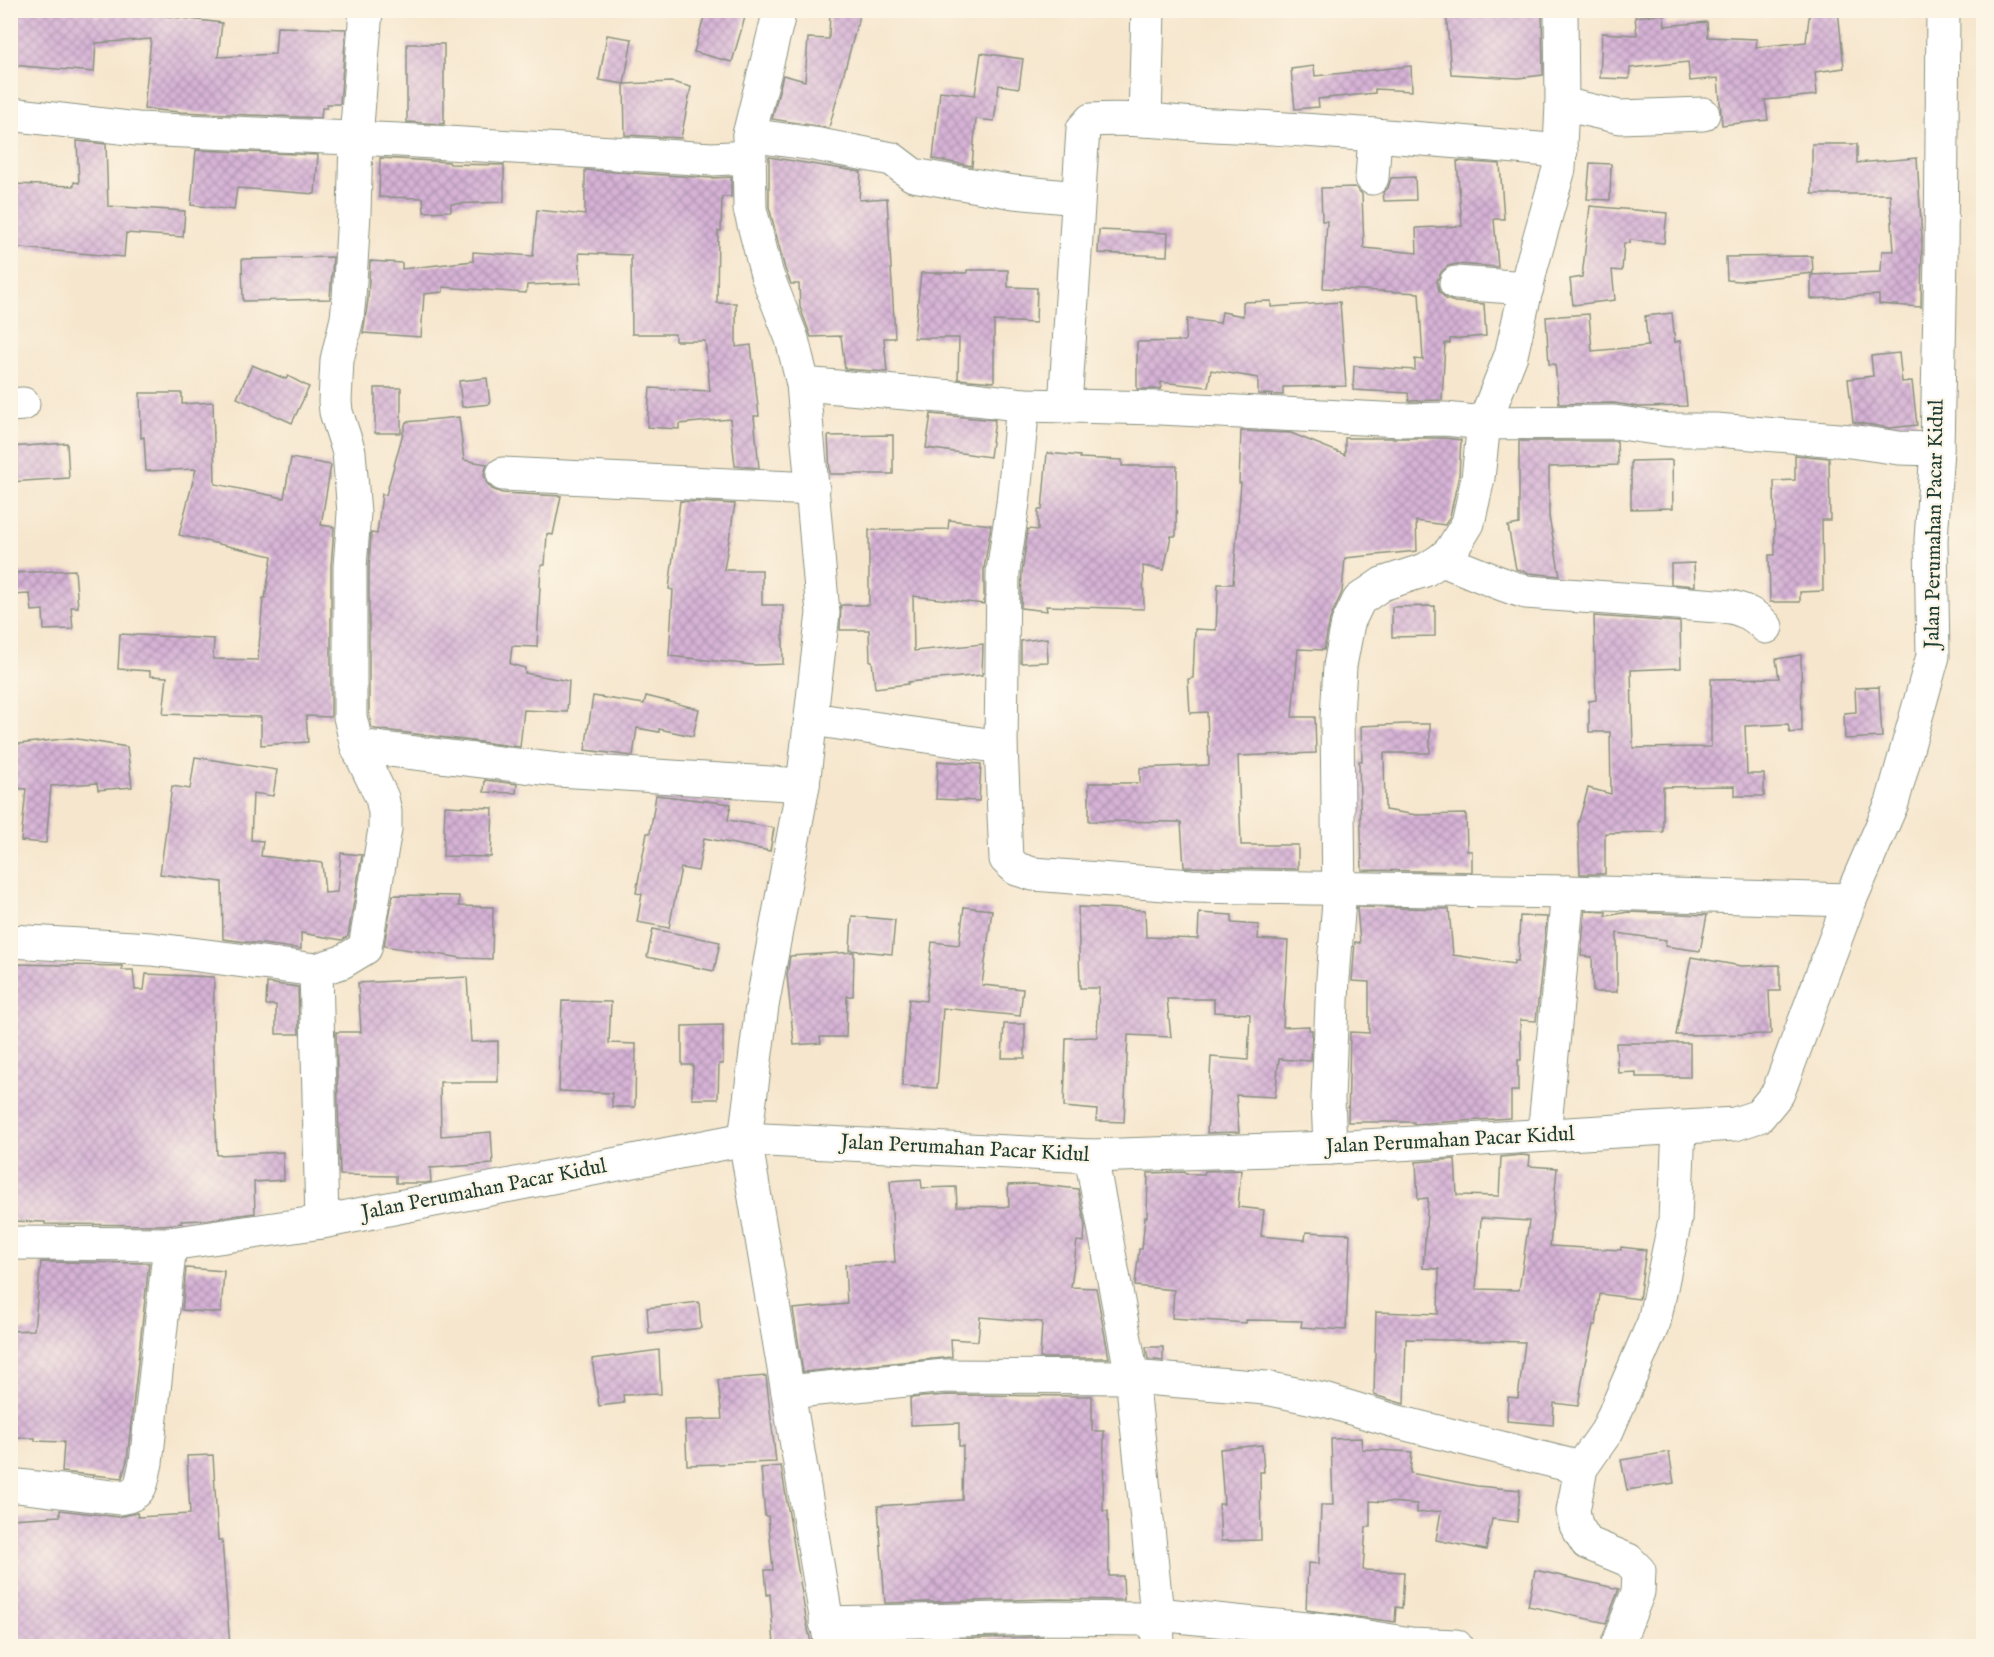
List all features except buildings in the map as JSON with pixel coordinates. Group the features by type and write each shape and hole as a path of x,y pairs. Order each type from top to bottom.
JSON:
{"street":[{"path":"10,940 151,949 316,970 342,962 365,948 385,830 385,812 382,798 357,746 350,717 350,567 354,513 349,452 336,412 335,401 337,360 347,318 349,298 356,139 366,10"},
{"path":"780,10 749,146 750,209 767,275 792,339 803,384 823,613 803,784 762,1006 745,1139 829,1635 1051,1618 1142,1619 1157,1614 1336,1632 1411,1645 1456,1647"},
{"path":"1145,120 1148,10"},
{"path":"1330,1148 1328,1099 1339,890 1337,717 1340,666 1348,623 1359,600 1382,584 1425,570 1442,560 1451,551 1468,523 1478,478 1484,423 1511,355 1531,268 1559,169 1562,104 1561,10"},
{"name":"Jalan Perumahan Pacar Kidul","path":"10,1243 170,1244 322,1222 745,1139 1091,1155 1330,1148 1736,1124 1758,1116 1778,1093 1850,900 1892,803 1933,656 1931,540 1937,449 1943,10"},
{"path":"1562,104 1620,117 1703,114"},
{"path":"10,114 138,129 712,159 749,146 813,144 892,159 913,175 1014,192 1078,198"},
{"path":"1065,406 1083,129 1091,120 1145,120 1375,135 1561,151"},
{"path":"1372,178 1375,135"},
{"path":"1456,283 1527,288"},
{"path":"803,384 1023,405 1160,408 1402,420 1445,419 1484,423 1614,422 1669,430 1716,430 1850,441 1899,448 1937,449"},
{"path":"1023,405 1003,572 1001,747 1006,860 1017,869 1033,874 1191,886 1568,892 1850,900"},
{"path":"503,474 813,489"},
{"path":"1442,560 1507,587 1526,592 1731,607 1748,612 1766,627"},
{"path":"812,719 1001,747"},
{"path":"357,746 558,770 803,784"},
{"path":"1544,1135 1568,892"},
{"path":"316,970 322,1222"},
{"path":"1617,1647 1638,1592 1639,1571 1628,1560 1587,1543 1576,1525 1573,1511 1581,1468 1607,1431 1654,1322 1676,1220 1679,1127"},
{"path":"1091,1155 1132,1377 1157,1614 1158,1647"},
{"path":"10,1485 120,1498 132,1496 140,1488 146,1463 170,1244"},
{"path":"788,1392 945,1376 1132,1377 1266,1388 1328,1401 1398,1422 1581,1468"}]}
